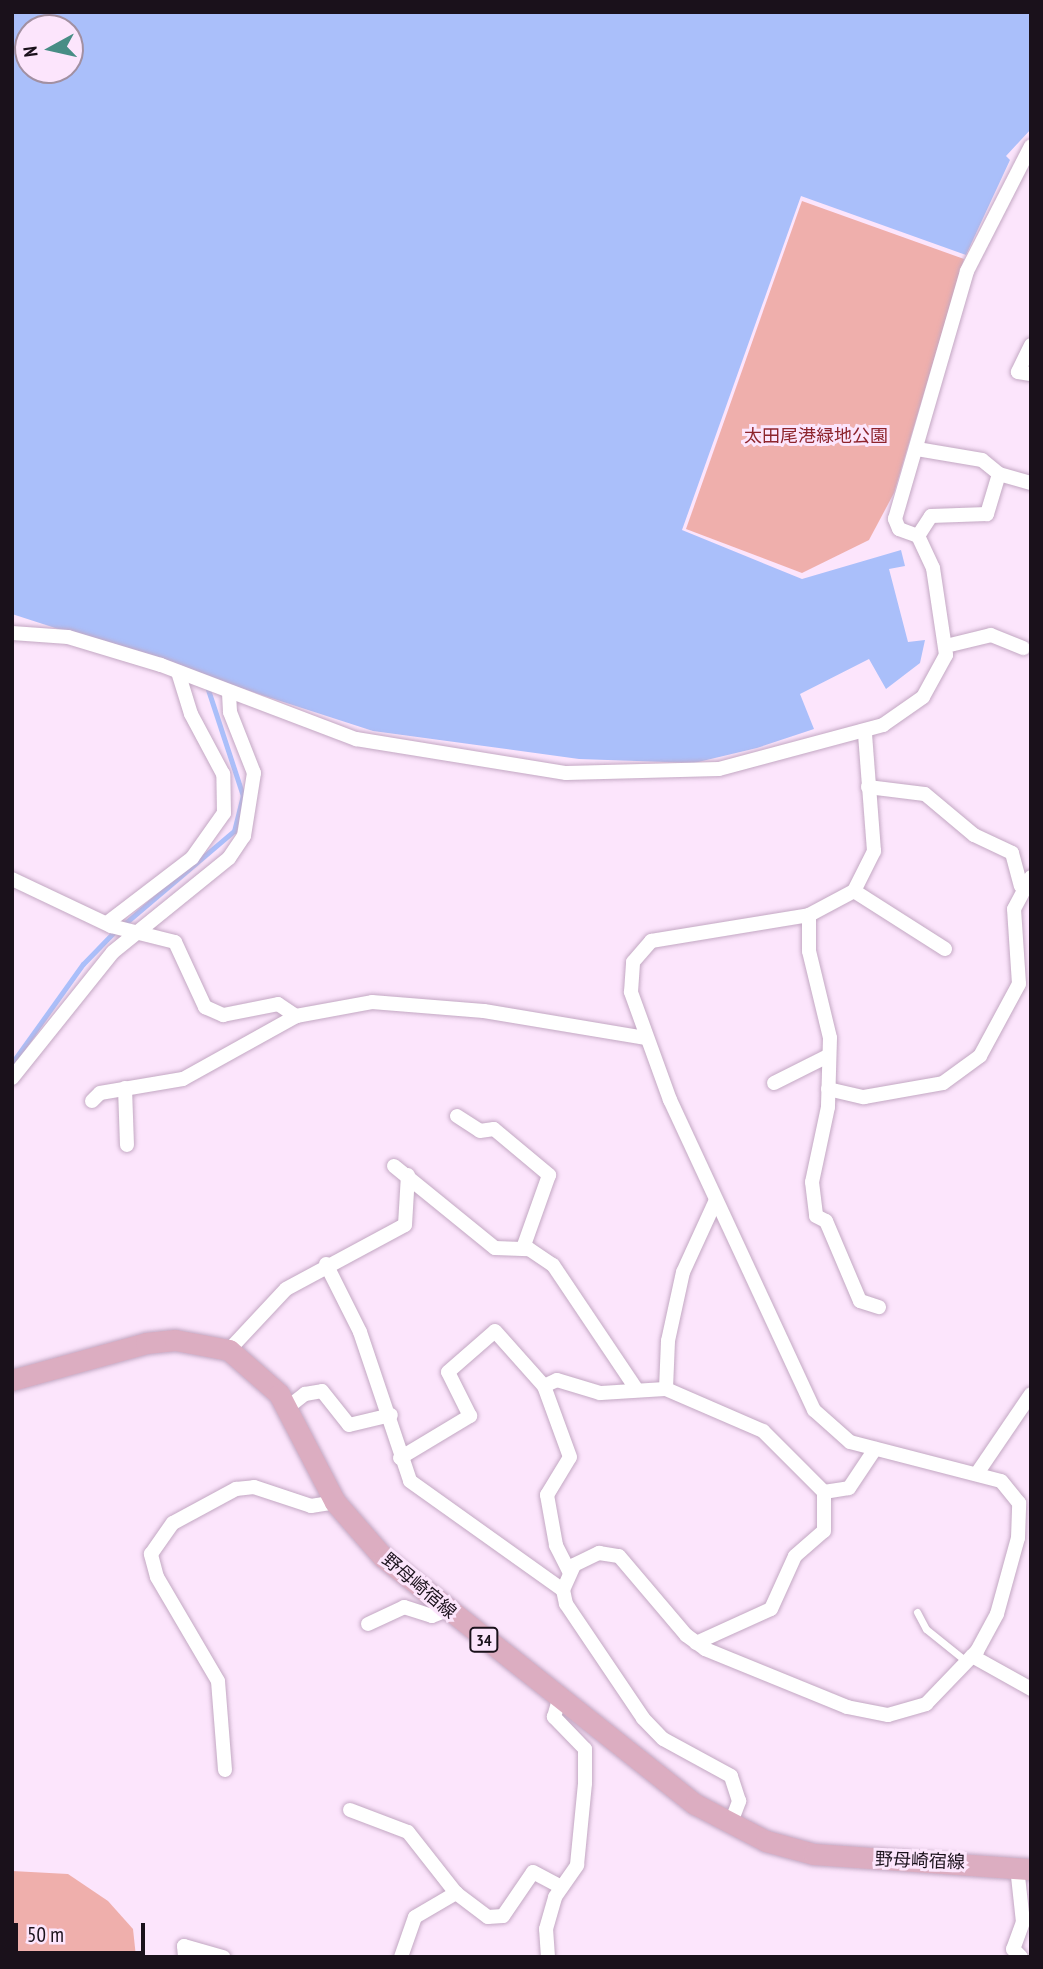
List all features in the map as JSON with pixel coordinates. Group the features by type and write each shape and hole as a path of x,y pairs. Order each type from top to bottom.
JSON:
{"main road":[{"path":"12,1380 146,1343 175,1340 229,1350"},
{"name":"野母崎宿線","path":"229,1350 287,1408 335,1502 412,1584 559,1700 730,1825 814,1854 1024,1868"}],"street":[{"path":"12,632 68,637 183,674 356,739 566,773 719,769 836,735 865,733 923,697 943,667 946,646 933,568 918,536 899,529 895,519 967,271 1029,153"},
{"path":"1031,345 1018,372 1031,374"},
{"path":"917,449 982,460 999,474 1031,483"},
{"path":"918,536 931,516 986,514 999,474"},
{"path":"946,646 991,635 1028,646"},
{"path":"107,923 192,858 224,813 223,774 191,714 183,674"},
{"path":"12,1078 86,980 136,933 229,858 244,836 254,773 224,691"},
{"path":"563,1590 569,1571 585,1557 618,1556 696,1643 879,1715 926,1704 970,1659 1007,1584 1020,1514 1009,1487 978,1472 875,1449 842,1437 814,1410 716,1200 645,1038 630,982 633,962 651,941 809,915 854,891 873,851 865,733"},
{"path":"828,1089 864,1097 943,1083 980,1056 1019,984 1014,909 1026,882 1012,853 974,835 925,794 868,787"},
{"path":"12,879 107,923 181,948 205,1007 223,1015 278,1004 296,1016"},
{"path":"854,891 945,949"},
{"path":"809,915 809,951 829,1020 828,1089 812,1182 816,1216 826,1222 860,1301 879,1307"},
{"path":"92,1101 125,1088 183,1079 296,1016 407,1001 645,1038"},
{"path":"774,1083 827,1057"},
{"path":"125,1088 127,1145"},
{"path":"457,1116 480,1130 494,1129 549,1175 523,1248"},
{"path":"394,1166 495,1248 523,1248 553,1265 635,1387"},
{"path":"229,1350 286,1289 326,1264 405,1225 408,1175"},
{"path":"666,1389 668,1341 683,1272 716,1200"},
{"path":"326,1264 391,1415 400,1458 410,1481 437,1505 483,1530 563,1590 643,1718 663,1739 731,1776 739,1801 730,1825"},
{"path":"400,1458 470,1416 448,1372 495,1331 544,1386 570,1457 547,1495 556,1545 569,1571"},
{"path":"544,1386 567,1381 600,1393 635,1387 666,1389 763,1431 824,1492 824,1531 795,1556 771,1609 696,1643"},
{"path":"287,1408 322,1391 349,1425 391,1415"},
{"path":"978,1472 1031,1394"},
{"path":"824,1492 849,1488 875,1449"},
{"path":"225,1770 218,1681 157,1577 151,1562 155,1545 173,1523 236,1489 254,1487 311,1506 335,1502"},
{"path":"368,1624 404,1607 432,1616 447,1610"},
{"path":"970,1659 1031,1689"},
{"path":"548,1957 546,1929 561,1887 577,1865 585,1783 585,1749 554,1717 559,1700"},
{"path":"350,1810 408,1832 456,1893 495,1919 533,1872 561,1887"},
{"path":"1021,1957 1013,1949 1023,1922 1024,1868"},
{"path":"401,1957 415,1917 456,1893"},
{"path":"186,1957 184,1947 223,1957"}],"lane":[{"path":"917,1612 926,1629 970,1659"}],"green space":[{"name":"太田尾港緑地公園","path":"802,201 964,259 894,493 869,540 802,573 686,529"},
{"path":"12,1871 68,1874 108,1901 133,1929 136,1957 12,1957"}],"water":[{"path":"12,12 1031,12 1031,129 1006,156 1010,160 966,255 801,196 682,530 802,579 901,550 905,566 889,569 908,642 925,640 920,663 886,689 869,659 800,694 814,729 757,748 694,763 579,759 373,731 12,614"}],"waterway":[{"path":"123,925 234,831 243,796 200,665"},
{"path":"12,1063 83,964 115,931"}]}
